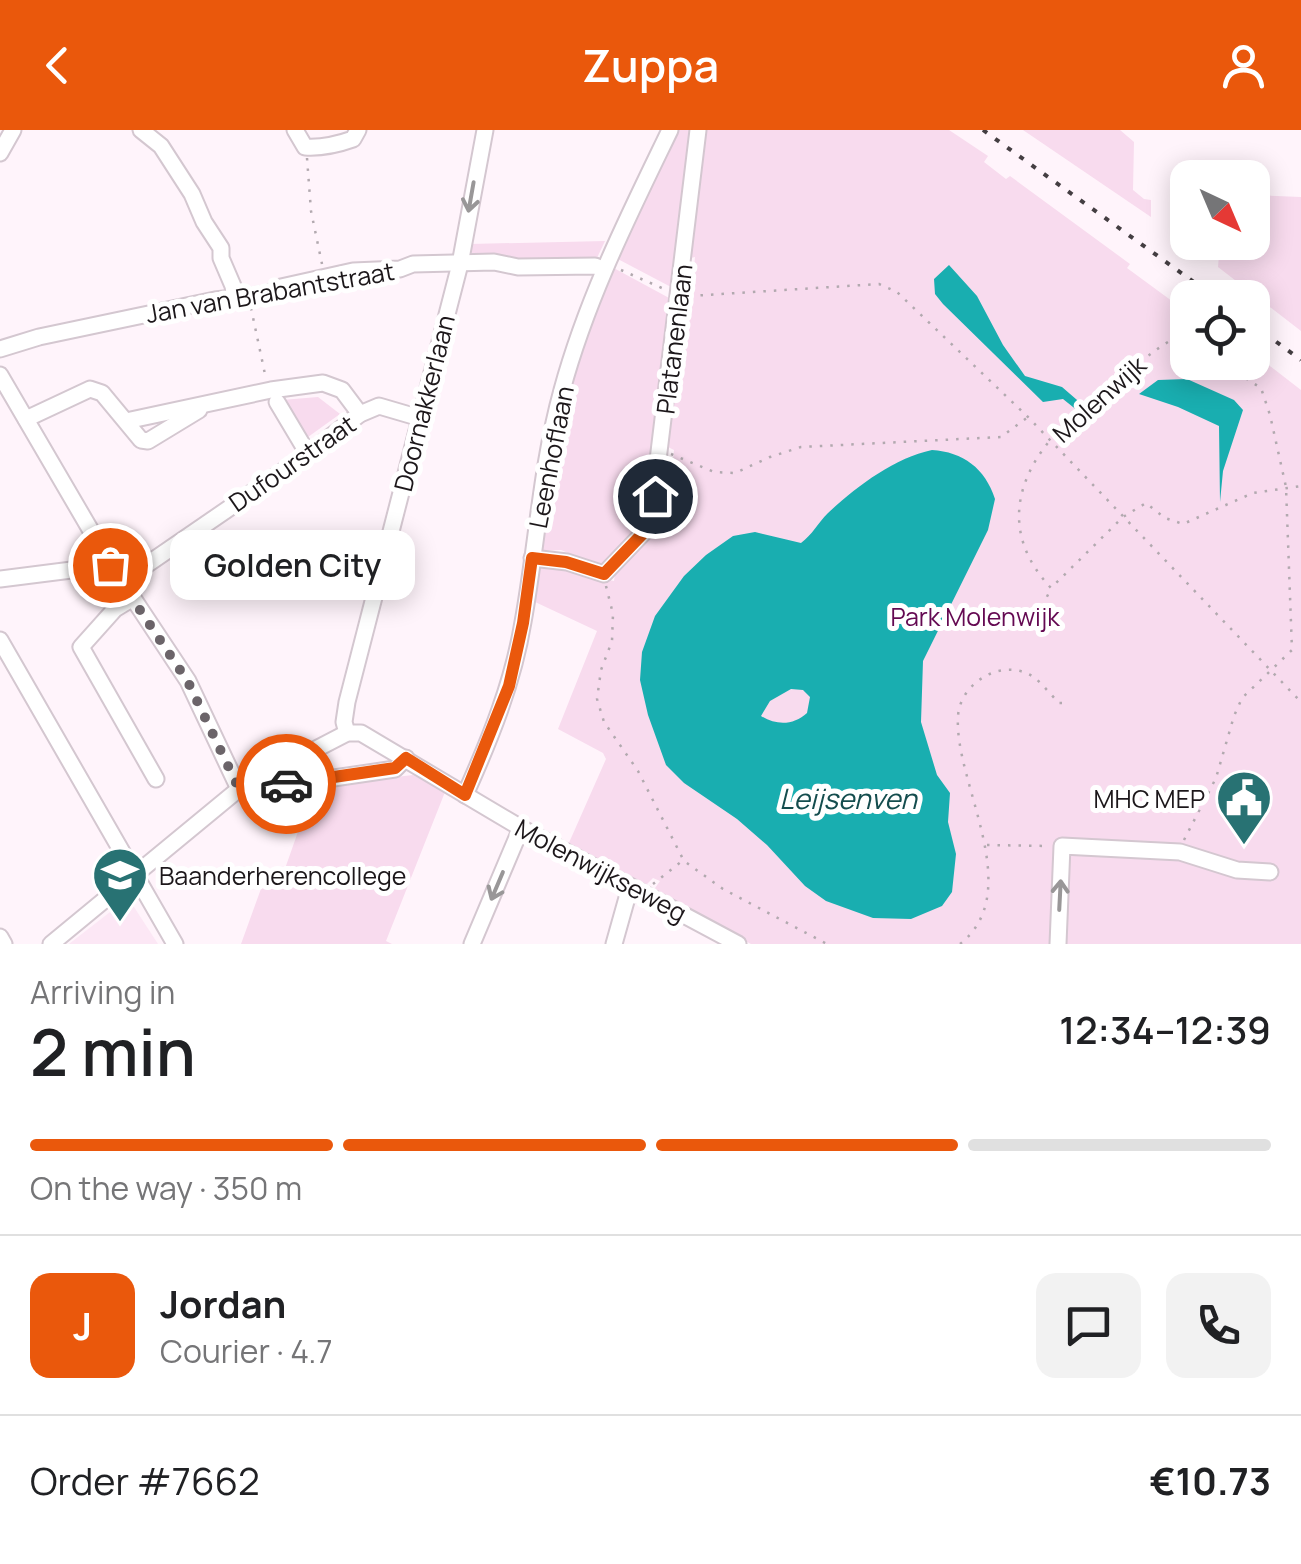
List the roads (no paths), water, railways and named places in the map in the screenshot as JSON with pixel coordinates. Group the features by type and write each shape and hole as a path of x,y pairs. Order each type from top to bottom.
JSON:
{"street":[{"path":"0,153 14,130"},
{"path":"140,130 161,146 192,194 242,298"},
{"path":"295,130 305,147 348,141 358,130"},
{"name":"Doornakkerlaan","path":"347,733 344,722 348,702 460,264 485,130"},
{"name":"Leenhoflaan","path":"465,795 509,686 523,623 546,459 562,390 605,266 670,130"},
{"name":"Platanenlaan","path":"532,558 566,562 604,574 650,526 698,130"},
{"name":"Jan van Brabantstraat","path":"0,349 38,337 215,300 413,264 605,266"},
{"path":"0,375 110,565 188,682 239,789"},
{"path":"126,422 322,384 342,390 360,414"},
{"path":"26,419 90,388 102,393 141,440 148,441 210,403"},
{"path":"274,396 308,454"},
{"name":"Dufourstraat","path":"123,581 360,414 379,406 420,418"},
{"path":"0,578 110,565"},
{"path":"133,598 115,609 81,647 156,778"},
{"path":"0,640 175,944"},
{"path":"51,944 239,789 347,733"},
{"name":"Molenwijkseweg","path":"347,733 375,739 521,828 738,944"},
{"path":"269,773 279,786 395,768 406,758"},
{"path":"472,944 521,828"},
{"path":"1058,944 1062,846 1180,852 1237,870 1270,872"},
{"path":"614,944 636,890"},
{"path":"0,937 4,944"}],"water":[{"path":"949,265 977,296 1025,376 1062,387 1084,406 1078,411 1063,399 1043,402 943,304 935,294 934,279"},
{"path":"1158,380 1189,380 1234,400 1243,410 1223,471 1220,502 1219,426 1139,394"},
{"name":"Leijsenven","path":"932,450 963,458 979,470 995,499 988,530 923,661 921,722 937,775 950,793 948,822 956,854 952,892 942,906 911,919 873,918 826,901 805,886 767,845 666,765 640,680 642,652 655,616 684,576 706,555 733,536 755,532 801,543 828,513 863,484","holes":["791,689 803,690 810,697 807,713 802,717 779,723 761,716 770,701"]}],"railway":[{"path":"983,130 1191,280"},
{"path":"1270,337 1301,360"}],"place":[{"name":"Golden City","path":"110,565"},
{"name":"MHC MEP","path":"1244,847"},
{"name":"Baanderherencollege","path":"120,924"}],"park label":[{"name":"Park Molenwijk","path":"975,616"}]}
